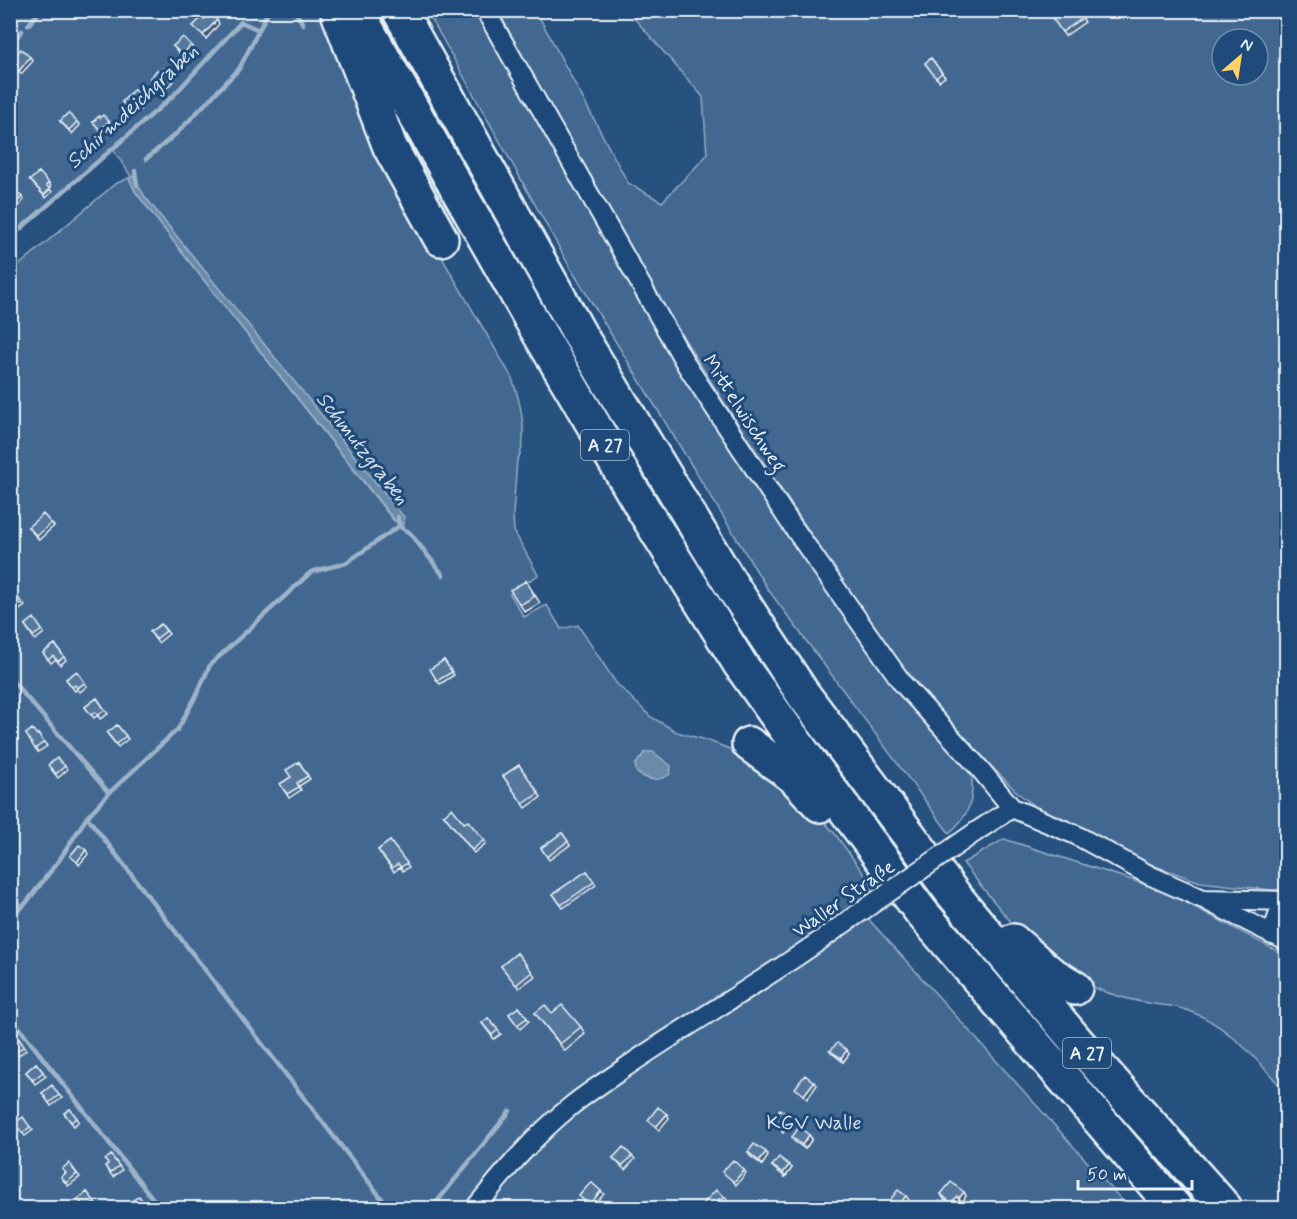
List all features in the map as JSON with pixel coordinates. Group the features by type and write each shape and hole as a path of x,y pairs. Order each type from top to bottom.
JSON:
{"highway":[{"path":"337,10 390,147 441,239"},
{"name":"A 27","path":"356,10 526,311 651,523 740,664 883,861 945,940 1175,1209"},
{"name":"A 27","path":"399,10 580,335 732,586 803,694 954,895 1077,1042 1225,1209"},
{"path":"749,744 794,777 839,825 883,861"},
{"path":"954,895 978,912 1050,973 1076,988"}],"street":[{"name":"Mittelwischweg","path":"485,10 693,376 789,520 903,684 1012,808"},
{"name":"Waller Straße","path":"475,1209 506,1169 572,1105 648,1052 795,960 1012,808"},
{"path":"1012,808 1076,835 1149,875 1203,899 1279,938 1284,902 1203,899"}],"green space":[{"name":"KGV Walle","path":"11,11 319,11 434,244 511,376 520,407 523,430 521,451 517,460 514,531 538,575 510,594 524,617 547,605 561,629 578,625 616,683 651,717 677,732 735,751 798,792 836,835 874,888 854,903 1129,1208 11,1208 11,272 115,184 129,178 135,191 184,255 394,521 403,524 145,197 112,148 11,235"},
{"path":"427,11 475,11 676,360 735,455 890,681 971,770 972,789 969,805 962,820 949,833 767,588 571,269"},
{"path":"498,11 536,11 628,183 662,202 707,155 703,97 628,11 1286,11 1284,248 1286,258 1286,889 1272,890 1200,882 1147,863 1041,811 1018,793 968,743 883,643 723,401 636,261"},
{"path":"1004,839 1163,890 1286,956 1286,1093 1250,1053 1209,1020 1176,1007 1139,1001 1104,991 1079,980 1045,956 1016,927 963,863"}],"shaded area":[{"path":"133,176 145,197 404,517 404,524 395,521 184,255 135,191 129,178"},
{"path":"645,752 653,752 671,766 670,774 653,780 637,773 635,765"}],"building":[{"path":"1047,10 1077,10 1083,18 1062,32"},
{"path":"209,13 217,20 203,35 193,26"},
{"path":"183,37 191,45 182,55 173,46"},
{"path":"21,49 30,57 19,71 10,63 10,60"},
{"path":"931,58 942,73 936,78 925,63"},
{"path":"163,68 172,76 161,88 150,78 157,70 160,72"},
{"path":"134,89 142,97 136,103 139,105 132,112 122,102"},
{"path":"68,113 77,122 69,130 60,121"},
{"path":"103,115 109,121 100,130 93,122"},
{"path":"39,172 49,183 46,185 50,189 44,195 30,180"},
{"path":"13,188 22,197 11,208 10,191"},
{"path":"43,514 51,523 37,536 28,527"},
{"path":"526,581 535,596 520,605 510,590"},
{"path":"14,592 22,603 11,611 10,594"},
{"path":"34,618 42,630 33,636 25,625"},
{"path":"161,624 166,631 156,639 150,632"},
{"path":"55,644 64,657 58,661 53,656 48,660 43,653"},
{"path":"444,660 452,672 437,681 430,669"},
{"path":"77,671 85,683 77,688 75,685 72,687 66,679"},
{"path":"97,698 105,710 98,715 95,712 91,715 85,707"},
{"path":"117,725 126,736 116,744 107,733"},
{"path":"32,729 44,742 35,749 26,734"},
{"path":"57,758 65,766 56,774 48,765"},
{"path":"299,762 308,776 297,783 299,787 287,794 280,784 291,777 286,770"},
{"path":"519,765 539,793 523,804 503,776"},
{"path":"452,808 464,823 468,821 484,840 472,850 444,815"},
{"path":"562,833 568,841 547,857 541,848"},
{"path":"390,841 407,863 401,867 398,864 392,868 378,850"},
{"path":"79,845 86,850 77,862 70,856"},
{"path":"587,871 594,882 561,905 553,894"},
{"path":"517,953 532,972 516,985 501,966"},
{"path":"545,1005 552,1013 562,1005 581,1027 560,1044 535,1013"},
{"path":"519,1007 527,1018 517,1025 509,1014"},
{"path":"488,1018 498,1030 492,1035 482,1023"},
{"path":"13,1037 16,1041 19,1039 24,1046 14,1054 10,1049 10,1039"},
{"path":"837,1043 847,1050 841,1058 830,1051"},
{"path":"36,1063 43,1072 33,1080 26,1072"},
{"path":"805,1075 814,1082 804,1095 795,1088"},
{"path":"52,1085 59,1095 49,1103 42,1093"},
{"path":"658,1107 667,1114 656,1127 648,1120"},
{"path":"70,1109 77,1118 71,1122 64,1113"},
{"path":"780,1109 790,1117 780,1129 770,1121"},
{"path":"23,1117 30,1127 22,1133 15,1123"},
{"path":"799,1127 809,1135 802,1145 792,1137"},
{"path":"754,1144 766,1152 759,1161 748,1152"},
{"path":"623,1147 632,1156 622,1166 613,1158"},
{"path":"111,1155 119,1166 110,1173 105,1166 108,1164 105,1160"},
{"path":"779,1157 789,1165 783,1173 772,1166"},
{"path":"733,1160 744,1170 734,1182 722,1172"},
{"path":"69,1163 77,1174 66,1183 61,1177 66,1173 62,1169"},
{"path":"591,1182 601,1191 589,1205 579,1196"},
{"path":"951,1182 964,1192 951,1203 941,1194"},
{"path":"716,1190 725,1197 721,1201 719,1199 712,1209 699,1208"},
{"path":"898,1190 906,1196 897,1207 889,1201"},
{"path":"87,1192 95,1202 86,1209 78,1199"},
{"path":"139,1196 146,1206 143,1209 134,1209 129,1203"},
{"path":"930,1203 937,1209 926,1209"}],"waterway":[{"path":"28,25 41,10"},
{"name":"Schirmdeichgraben","path":"10,238 173,96 241,22 259,30 269,10"},
{"path":"294,10 303,24"},
{"name":"Schmutzgraben","path":"146,159 177,133 239,69 259,30"},
{"path":"10,44 22,31"},
{"name":"Schmutzgraben","path":"135,171 137,185"},
{"name":"Schmutzgraben","path":"10,918 26,903 60,859 87,817 109,793 178,729 210,665 311,572 346,563 399,526 398,517"},
{"path":"399,526 410,533 443,575"},
{"path":"10,678 109,793"},
{"path":"87,817 389,1208"},
{"path":"10,893 22,907"},
{"path":"10,1016 160,1208"},
{"path":"432,1208 510,1111"}]}
